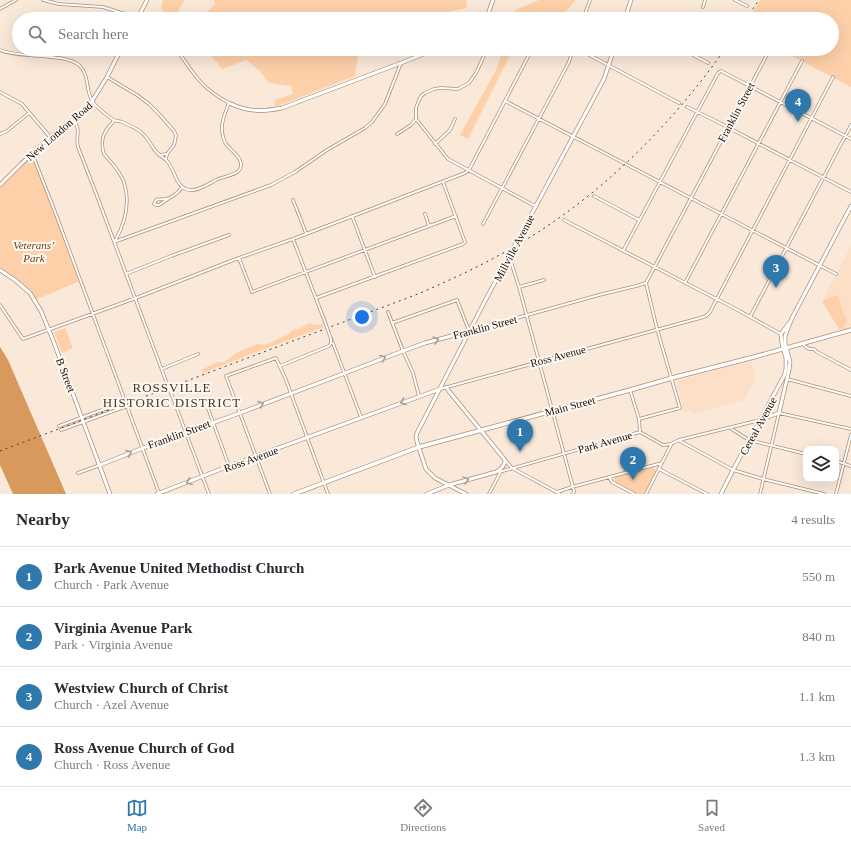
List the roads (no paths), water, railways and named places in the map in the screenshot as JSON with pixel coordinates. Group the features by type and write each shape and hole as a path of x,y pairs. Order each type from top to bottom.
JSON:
{"main road":[{"name":"Main Street","path":"294,494 419,447 851,330"}],"street":[{"path":"1,8 16,0"},
{"path":"43,0 59,4 103,7 118,12"},
{"path":"140,12 147,0"},
{"path":"489,12 493,0"},
{"path":"586,12 590,0"},
{"path":"626,12 630,0"},
{"path":"703,6 705,0"},
{"path":"736,0 747,6"},
{"path":"0,50 12,53"},
{"path":"43,56 63,59 79,65 86,77 88,92 92,102 110,118 142,132 153,149 166,160 178,182 182,187 187,189 200,189 223,177 236,173 241,168 239,159 226,144 222,130 223,117 229,104"},
{"name":"New London Road","path":"0,185 50,137 89,106 107,77 118,56"},
{"path":"181,56 198,80 208,90 229,104 251,111 282,108 418,56"},
{"path":"484,56 469,84 458,89 434,89 421,96 417,104 416,119 448,159 536,206"},
{"path":"0,305 23,339 136,298 465,173 469,170 528,56"},
{"path":"483,224 571,56"},
{"path":"592,56 679,103"},
{"name":"Millville Avenue","path":"466,494 435,478 426,469 416,440 417,433 604,79 612,56"},
{"path":"695,56 708,63"},
{"name":"Franklin Street","path":"78,473 425,343 646,283 766,56"},
{"path":"685,283 802,61"},
{"path":"114,242 271,185 295,172 327,150 365,128 372,122 385,104 401,63"},
{"path":"623,251 718,73 721,71 851,139"},
{"path":"107,77 149,104 174,131 176,135 175,141 167,154 166,160"},
{"name":"Ross Avenue","path":"159,494 229,466 446,387 706,316 710,312 833,77"},
{"path":"0,92 22,104 50,137"},
{"path":"505,101 836,274"},
{"path":"687,107 851,192"},
{"path":"0,134 8,131 29,113"},
{"path":"73,119 78,128 78,147 209,494"},
{"path":"398,134 411,125 416,119"},
{"path":"435,144 450,130 455,119"},
{"path":"114,120 105,133 102,141 103,149 104,154 121,176 124,183 127,198 127,209 122,228 114,242"},
{"path":"750,316 851,125"},
{"path":"32,153 126,401 159,494"},
{"path":"159,155 167,154"},
{"path":"316,298 463,244 465,242 443,182"},
{"path":"168,199 158,199 154,204 156,206 159,205 168,199 180,190 182,187"},
{"path":"594,196 639,220"},
{"path":"293,200 306,233"},
{"path":"785,348 784,339 792,318 851,206"},
{"path":"425,214 429,226"},
{"path":"352,216 375,277"},
{"path":"239,258 252,292 456,216"},
{"path":"564,220 750,316 781,334"},
{"path":"126,274 229,235"},
{"path":"280,366 329,346 331,343 325,322 293,239"},
{"path":"509,258 519,287 574,494"},
{"name":"B Street","path":"0,270 30,293 41,311 110,494"},
{"path":"519,287 544,280"},
{"path":"639,419 680,408 657,329 646,283"},
{"path":"392,323 457,300 470,331"},
{"path":"388,312 402,351 412,373 419,396"},
{"path":"760,494 789,370 790,359 781,340 781,334 792,318"},
{"path":"330,333 361,417"},
{"path":"802,343 810,350 814,349 851,370"},
{"name":"Cereal Avenue","path":"721,494 784,376 786,369 785,348"},
{"path":"162,369 198,354"},
{"path":"270,494 226,376 276,358 328,494"},
{"path":"787,379 851,396"},
{"path":"446,387 512,468 560,494"},
{"path":"630,390 639,419 640,432"},
{"path":"59,426 126,401"},
{"path":"206,403 229,466"},
{"path":"61,430 127,406"},
{"path":"646,494 671,444 679,440 760,420 779,413 851,429"},
{"path":"730,428 750,440 803,453"},
{"name":"Park Avenue","path":"426,494 449,485 640,432 663,445 671,444"},
{"path":"836,494 851,435"},
{"path":"679,440 733,470 824,494"},
{"path":"496,472 503,467 505,460"},
{"path":"839,462 851,466"},
{"path":"556,492 662,463"},
{"path":"659,469 708,494"},
{"path":"489,494 501,471"},
{"path":"609,477 612,482 634,494"}],"railway":[{"path":"751,12 759,0"},
{"path":"0,451 418,294 492,259 559,218 591,194 621,168 676,111 720,56"}],"place":[{"name":"Ross Avenue Church of God","path":"798,122"},
{"name":"Westview Church of Christ","path":"776,288"},
{"name":"Park Avenue United Methodist Church","path":"520,452"},
{"name":"Virginia Avenue Park","path":"633,480"}],"district":[{"name":"ROSSVILLE HISTORIC DISTRICT","path":"172,394"}],"park label":[{"name":"Veterans’ Park","path":"34,251"}]}
